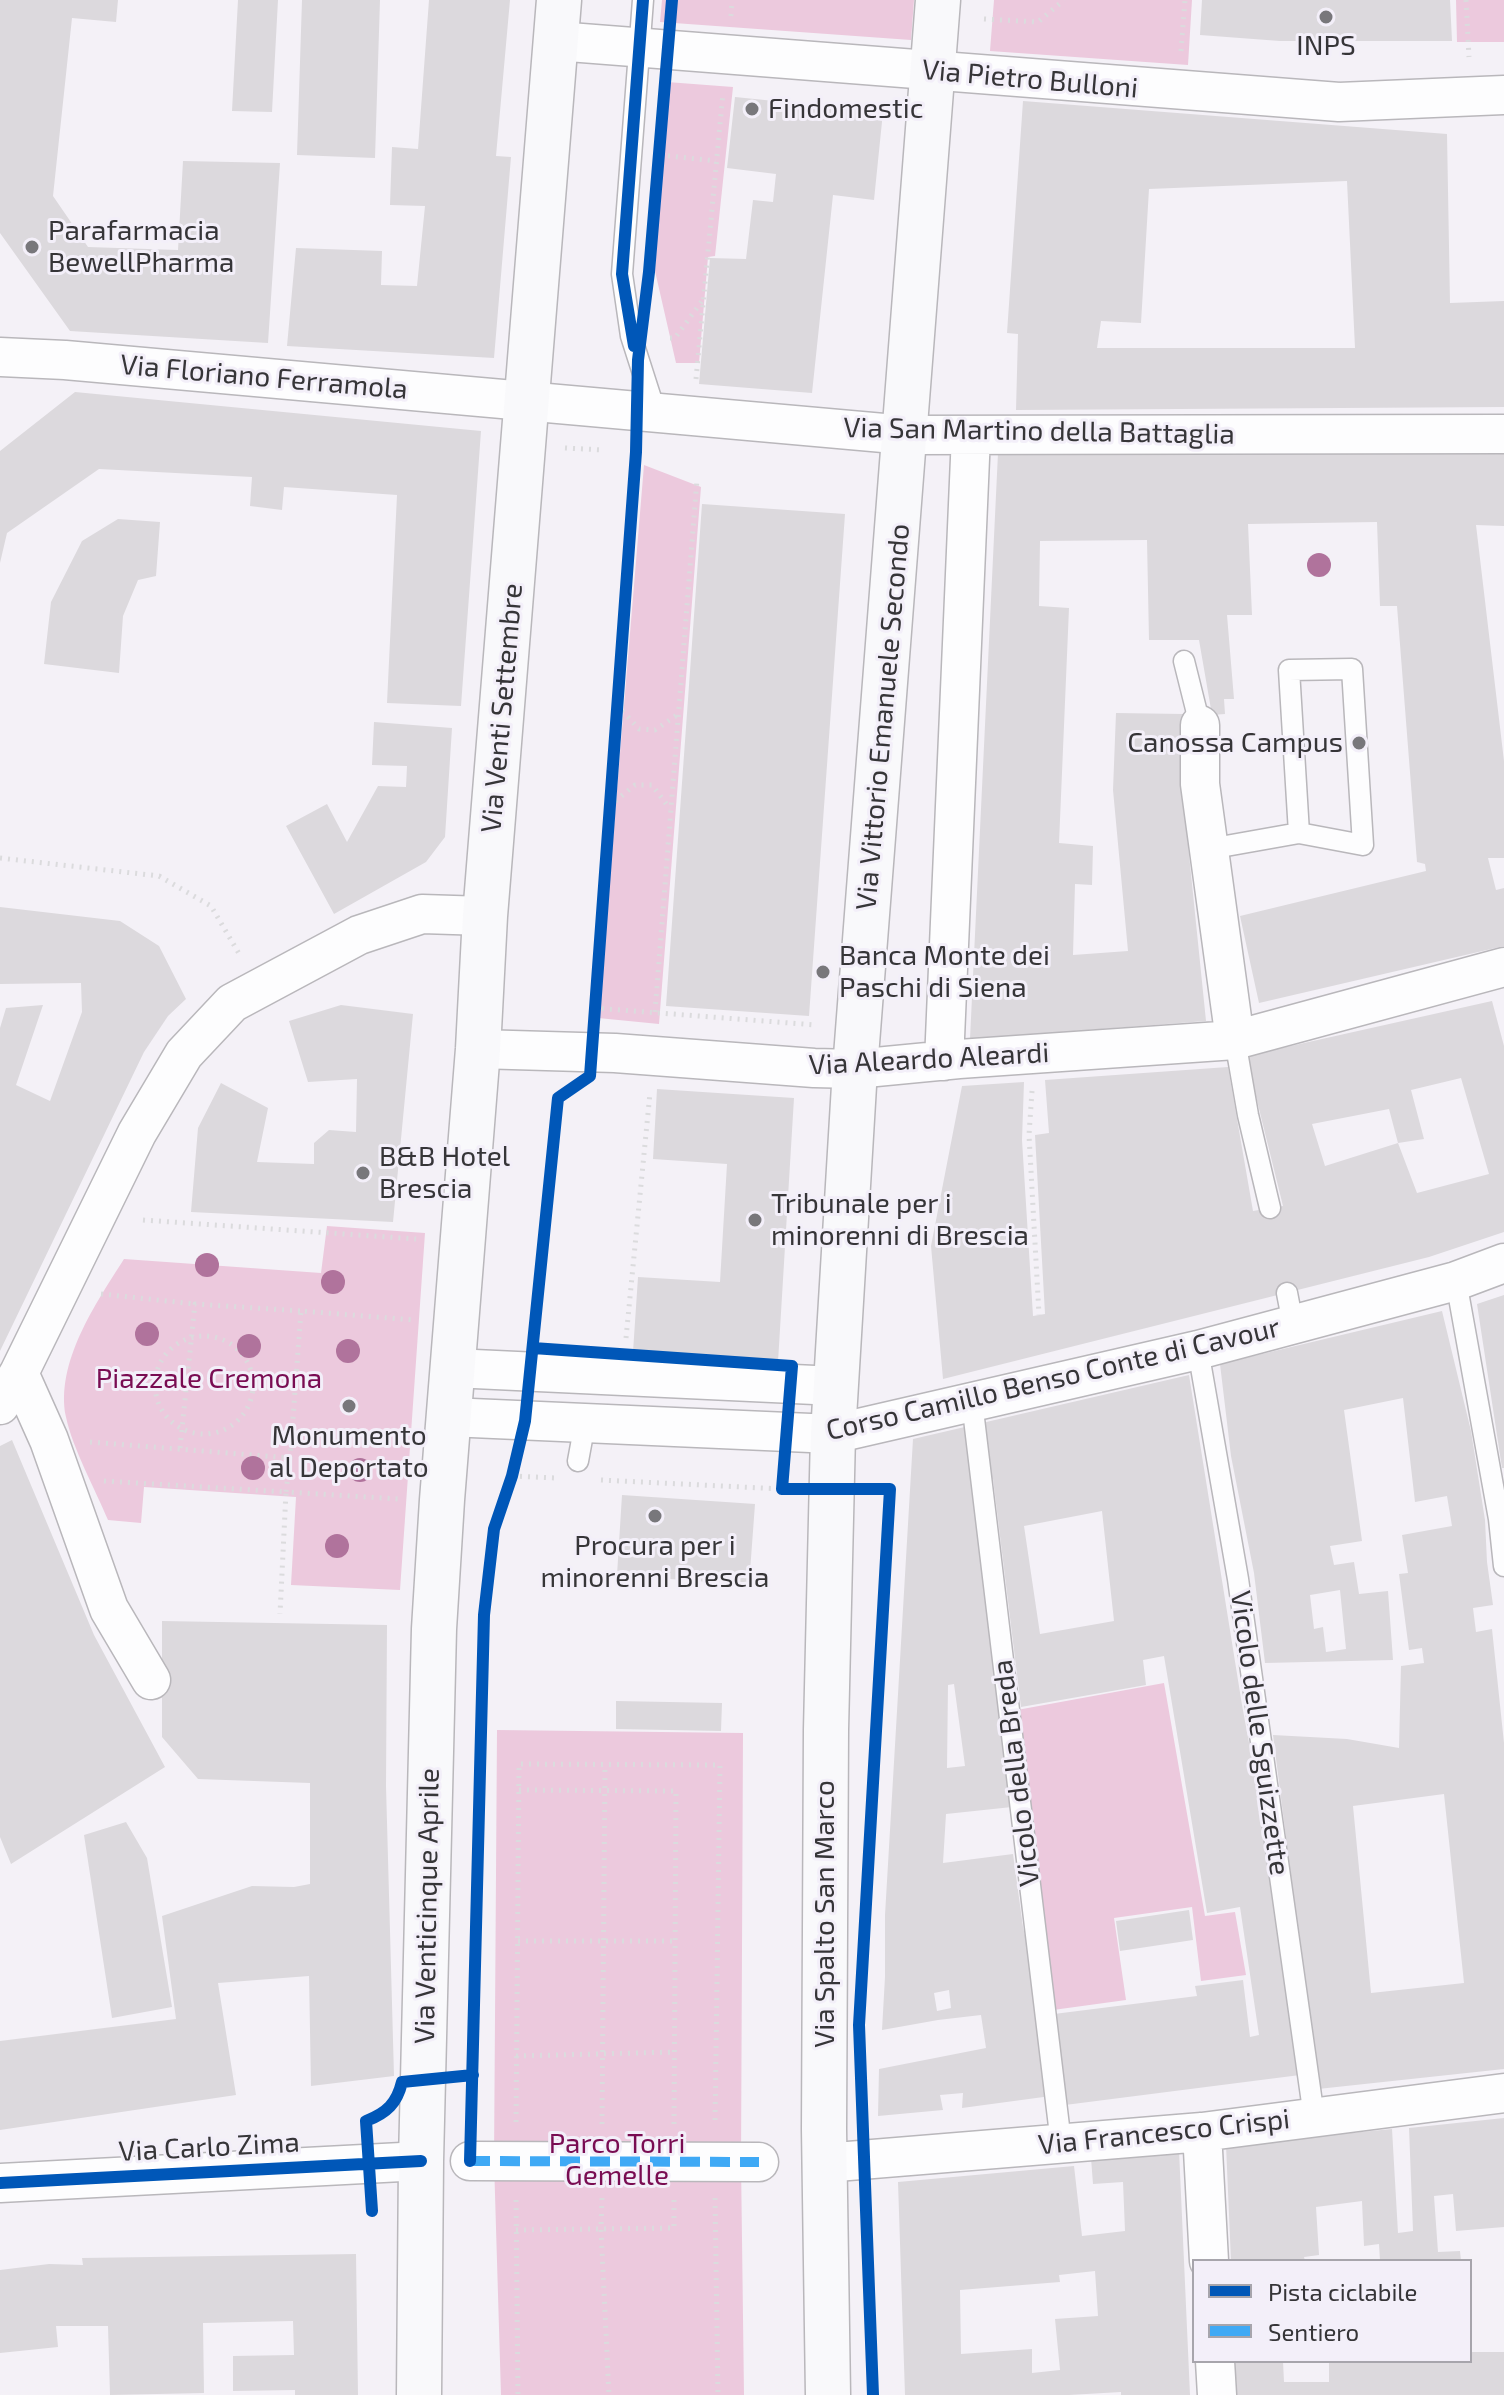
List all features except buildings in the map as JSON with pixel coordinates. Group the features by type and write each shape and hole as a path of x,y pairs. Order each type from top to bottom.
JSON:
{"main road":[{"name":"Via Vittorio Emanuele Secondo","path":"833,1434 855,1069 938,0"},
{"name":"Via Venti Settembre","path":"449,1417 478,1049 485,916 558,21"},
{"name":"Via Venticinque Aprile","path":"419,2395 421,2161 434,1629 449,1417"},
{"name":"Via Spalto San Marco","path":"828,2395 824,2163 826,1730 833,1434"}],"street":[{"name":"Via Pietro Bulloni","path":"558,21 639,48 933,72 1339,102 1504,95"},
{"name":"Via Floriano Ferramola","path":"0,357 80,361 527,400"},
{"name":"Via San Martino della Battaglia","path":"527,400 906,435 1504,434"},
{"path":"944,1061 971,435"},
{"path":"1200,725 1200,836 1235,1040"},
{"path":"0,1405 19,1373 137,1133 184,1054 232,1003 359,935 422,914 485,916"},
{"name":"Via Aleardo Aleardi","path":"478,1049 855,1069 1235,1040 1504,967"},
{"name":"Corso Camillo Benso Conte di Cavour","path":"449,1417 833,1434 1198,1350 1290,1308 1456,1281 1504,1263"},
{"path":"453,1368 836,1386"},
{"path":"19,1373 49,1440 109,1609 151,1680"},
{"name":"Via Francesco Crispi","path":"824,2163 1202,2132 1504,2093"},
{"path":"1202,2132 1209,2259"},
{"name":"Via Carlo Zima","path":"0,2183 421,2161"},
{"path":"470,2161 759,2162"},
{"path":"1215,2363 1217,2395"}],"lane":[{"path":"643,0 622,274 631,336 656,414"},
{"path":"1184,661 1200,725"},
{"path":"1200,836 1299,833 1363,845 1352,669 1289,670 1299,833"},
{"path":"1235,1040 1248,1115 1270,1208"},
{"path":"1456,1281 1499,1519 1504,1566"},
{"name":"Vicolo delle Sguizzette","path":"1198,1350 1238,1579 1314,2117"},
{"name":"Vicolo della Breda","path":"972,1402 1061,2143"},
{"path":"578,1461 585,1423"}],"path":[{"path":"731,17 732,0"},
{"path":"984,19 1038,22 1064,0"},
{"path":"1181,55 1185,0"},
{"path":"1466,0 1469,57"},
{"path":"695,387 723,93"},
{"path":"658,169 660,148 716,161"},
{"path":"670,338 675,338 703,300"},
{"path":"553,447 608,451"},
{"path":"655,1012 697,479"},
{"path":"616,719 618,689"},
{"path":"617,705 639,729 655,730 678,714"},
{"path":"609,806 635,785 652,785 670,810"},
{"path":"608,821 610,791"},
{"path":"0,858 159,876 211,906 246,967"},
{"path":"591,1053 595,992"},
{"path":"594,1008 817,1025"},
{"path":"626,1340 651,1080"},
{"path":"1033,1083 1029,1135 1039,1315"},
{"path":"143,1220 416,1239"},
{"path":"101,1294 419,1321"},
{"path":"180,1448 195,1304"},
{"path":"280,1614 286,1492 301,1311"},
{"path":"192,1337 215,1337 230,1343 242,1353 250,1367 254,1384 247,1408 231,1427 216,1434 199,1435 183,1431 169,1421 159,1408 154,1391 155,1375 161,1360 171,1348 192,1337"},
{"path":"508,1489 525,1421"},
{"path":"782,1489 786,1432"},
{"path":"49,1440 290,1458"},
{"path":"512,1476 560,1478"},
{"path":"592,1480 831,1489"},
{"path":"91,1481 398,1499"},
{"path":"518,2395 515,2161 519,1764 720,1765 715,2162 718,2395"},
{"path":"605,1765 601,2229 609,2395"},
{"path":"516,2230 674,2228 676,1791 519,1790"},
{"path":"518,1941 675,1941"},
{"path":"516,2056 675,2052"}],"green space":[{"path":"662,0 914,0 911,40 660,22"},
{"path":"994,0 1192,0 1188,65 990,51"},
{"path":"1456,0 1504,0 1504,42 1457,42"},
{"path":"667,82 733,87 715,256 708,257 699,363 676,363 655,271"},
{"path":"644,465 701,487 659,1024 598,1018"},
{"name":"Piazzale Cremona","path":"327,1226 425,1233 400,1590 291,1585 296,1497 144,1487 141,1523 108,1520 66,1417 66,1376 72,1355 90,1314 124,1259 321,1273"},
{"path":"1164,1683 1205,1916 1235,1912 1246,1975 1201,1981 1192,1907 1114,1918 1126,2000 1053,2010 1017,1710"},
{"name":"Parco Torri Gemelle","path":"497,1730 743,1733 741,2162 744,2395 501,2395 494,2161"}],"marked path":[{"path":"470,2161 759,2162"}],"cycle path":[{"path":"634,346 622,274 643,0"},
{"path":"470,2161 484,1615 494,1529 512,1476 525,1421 558,1098 590,1076 636,452 638,360 649,272 672,0"},
{"path":"533,1348 792,1366 782,1489 890,1489 859,2025 873,2395"},
{"path":"372,2211 366,2121 390,2106 402,2082 473,2075"},
{"path":"0,2183 421,2161"}],"place":[{"name":"INPS","path":"1326,17"},
{"name":"Findomestic","path":"752,109"},
{"name":"Parafarmacia BewellPharma","path":"32,247"},
{"name":"Canossa Campus","path":"1359,743"},
{"name":"Banca Monte dei Paschi di Siena","path":"823,972"},
{"name":"B&B Hotel Brescia","path":"363,1173"},
{"name":"Tribunale per i minorenni di Brescia","path":"755,1220"},
{"name":"Monumento al Deportato","path":"349,1406"},
{"name":"Procura per i minorenni Brescia","path":"655,1516"}]}
